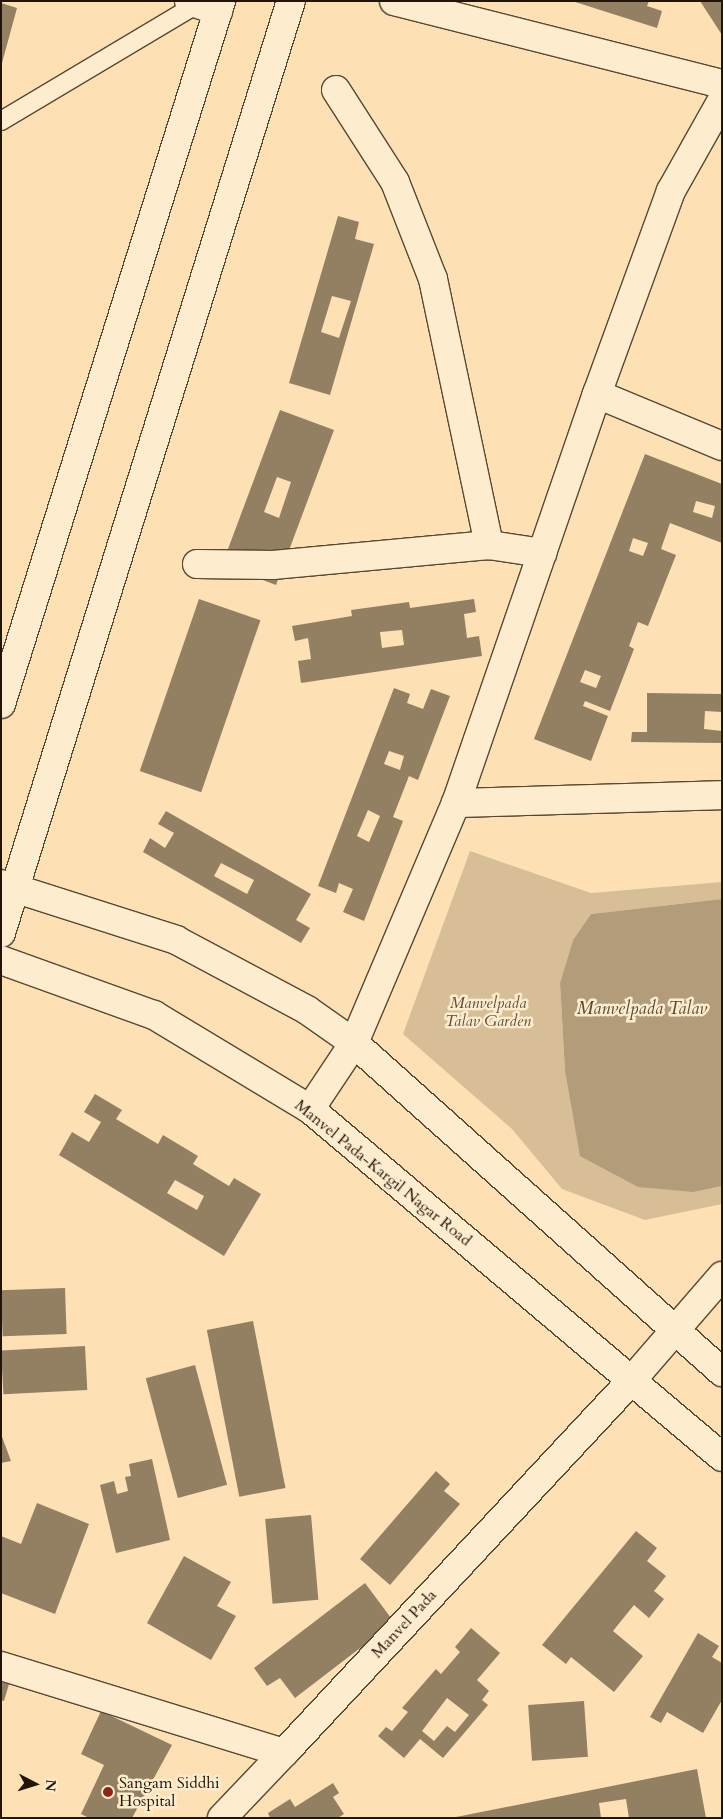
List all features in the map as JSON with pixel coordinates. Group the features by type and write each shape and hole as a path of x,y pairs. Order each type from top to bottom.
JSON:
{"street":[{"path":"1,933 7,886 291,1"},
{"path":"394,1 722,84"},
{"path":"1,704 8,660 206,4"},
{"path":"336,90 394,182 433,279 489,545"},
{"path":"310,1109 354,1043 456,803 542,553 671,191 722,100"},
{"path":"598,394 722,446"},
{"path":"197,564 272,565 489,545 542,553"},
{"path":"456,803 722,795"},
{"path":"7,886 176,940 307,1010 354,1043 722,1372"},
{"name":"Manvel Pada-Kargil Nagar Road","path":"1,960 154,1015 310,1109 722,1457"},
{"name":"Manvel Pada","path":"222,1818 631,1381 722,1276"},
{"path":"1,1666 284,1753"}],"lane":[{"path":"1,121 206,4"}],"green space":[{"name":"Manvelpada Talav Garden","path":"470,851 591,893 722,882 722,899 591,914 573,940 560,983 565,1070 694,1192 722,1186 722,1204 645,1220 562,1189 512,1129 403,1034"}],"water":[{"name":"Manvelpada Talav","path":"722,899 722,1186 694,1192 638,1187 580,1156 565,1070 560,983 573,940 591,914"}],"building":[{"path":"572,1 649,1 647,6 662,11 657,28"},
{"path":"700,1 722,1 722,35"},
{"path":"1,3 17,8 2,63 1,63"},
{"path":"338,216 359,222 355,239 374,244 330,395 289,383","holes":["332,296 351,301 339,338 321,332"]},
{"path":"280,410 334,430 276,585 222,565","holes":["277,477 291,482 279,518 264,512"]},
{"path":"645,454 722,484 722,543 670,523 661,549 676,555 648,626 638,622 629,646 634,649 610,711 585,701 583,706 608,716 591,761 534,739","holes":["696,501 715,506 712,518 693,512","633,538 648,543 643,556 629,551","585,670 601,676 596,688 580,682"]},
{"path":"199,599 260,620 201,792 140,771"},
{"path":"474,599 476,612 464,614 467,638 479,636 482,656 301,683 298,661 311,659 308,638 295,641 292,626 352,616 351,610 409,602 410,608","holes":["402,630 404,645 382,648 380,632"]},
{"path":"394,688 410,694 407,703 423,709 431,689 450,696 418,780 409,776 393,817 403,821 364,921 343,912 353,889 339,883 336,893 318,886","holes":["389,751 404,756 400,770 384,764","368,810 380,816 369,842 357,836"]},
{"path":"647,693 722,694 722,712 705,711 704,729 722,731 722,743 631,742 632,732 647,732"},
{"path":"166,811 311,894 296,920 310,928 301,943 143,852 150,838 165,848 174,833 158,824","holes":["221,863 254,880 247,894 214,876"]},
{"path":"95,1094 122,1110 116,1119 158,1144 163,1135 198,1156 193,1164 229,1186 234,1178 261,1194 224,1256 59,1155 72,1132 89,1142 101,1122 84,1112","holes":["175,1180 204,1196 197,1210 167,1193"]},
{"path":"65,1288 67,1334 3,1336 1,1290"},
{"path":"253,1321 285,1488 239,1497 207,1330"},
{"path":"85,1346 87,1390 3,1394 1,1350"},
{"path":"195,1365 227,1485 178,1498 146,1378"},
{"path":"1,1434 11,1461 1,1463"},
{"path":"152,1459 170,1540 116,1553 100,1485 114,1481 117,1494 128,1491 125,1477 131,1476 129,1464"},
{"path":"436,1471 450,1484 444,1491 460,1504 390,1585 360,1559"},
{"path":"37,1503 89,1524 55,1614 1,1593 1,1536 21,1544"},
{"path":"311,1515 318,1600 273,1604 265,1519"},
{"path":"636,1531 657,1548 647,1561 666,1576 654,1591 664,1599 649,1618 634,1605 613,1631 643,1656 614,1692 571,1657 566,1664 542,1645"},
{"path":"184,1556 231,1582 217,1606 236,1616 211,1660 147,1623"},
{"path":"365,1583 394,1622 295,1698 280,1678 267,1686 254,1668"},
{"path":"471,1628 500,1653 477,1680 489,1691 482,1700 488,1705 443,1758 420,1739 404,1758 378,1736 386,1727 392,1731 408,1712 402,1708 436,1669 441,1674 460,1652 455,1647","holes":["447,1698 469,1715 455,1732 447,1726 434,1741 422,1731"]},
{"path":"698,1633 719,1646 712,1657 722,1663 722,1700 703,1733 667,1712 661,1723 650,1717"},
{"path":"1,1682 9,1684 4,1701 1,1700"},
{"path":"584,1701 588,1757 532,1761 528,1705"},
{"path":"101,1711 172,1745 132,1818 89,1818 81,1814 104,1765 81,1754"},
{"path":"697,1769 706,1818 629,1818 626,1799 599,1803 601,1818 451,1818"},
{"path":"333,1783 339,1793 333,1797 344,1814 338,1818 270,1818 268,1813 290,1799 295,1807"}],"place":[{"name":"Sangam Siddhi Hospital","path":"108,1792"}]}
